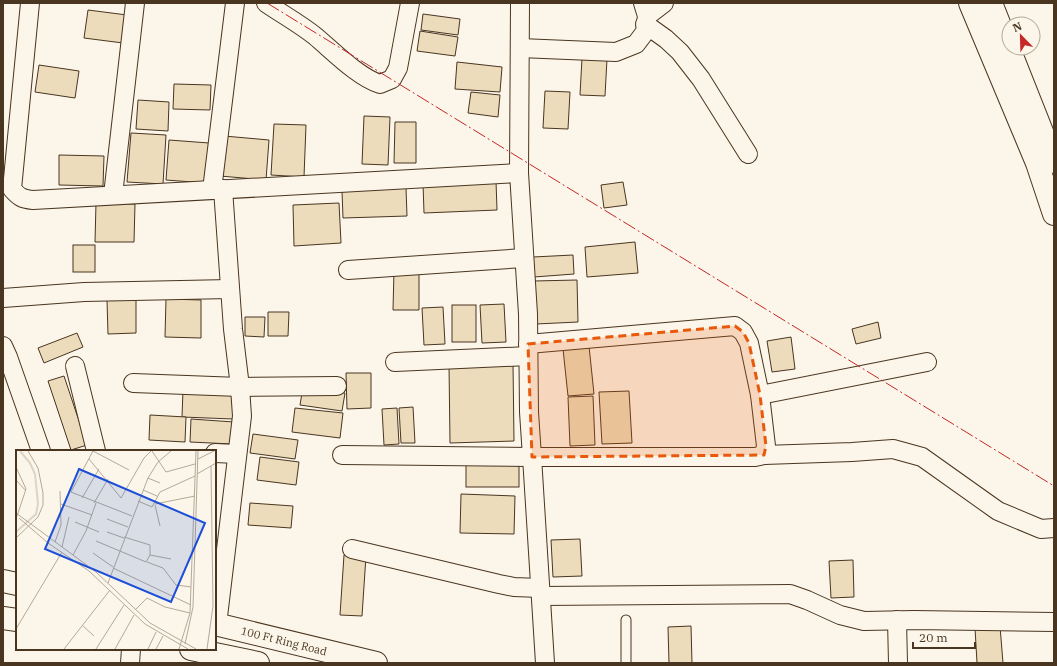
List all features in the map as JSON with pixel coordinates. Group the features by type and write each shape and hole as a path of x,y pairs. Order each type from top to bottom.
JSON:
{"street":[{"path":"30,3 12,189 18,196 24,199 33,200 519,172"},
{"path":"113,195 135,3"},
{"path":"216,625 242,416 230,289 217,189 235,3"},
{"path":"266,3 313,35 356,70 372,81 380,84 392,79 398,68 410,3"},
{"path":"520,3 519,172 528,314 532,457 545,663"},
{"path":"645,14 664,3"},
{"path":"970,3 1037,163 1054,214"},
{"path":"990,3 1054,162"},
{"path":"520,48 616,52 636,44 645,32 645,14"},
{"path":"645,14 666,39 680,52 701,80 748,154"},
{"path":"348,270 524,258"},
{"path":"3,298 84,292 230,289"},
{"path":"395,362 528,350 735,326 743,332 750,344 760,395 766,446 764,455"},
{"path":"3,346 41,450"},
{"path":"760,395 927,362"},
{"path":"75,366 96,450"},
{"path":"133,384 240,387 337,386"},
{"path":"342,455 755,457 764,455 852,452 893,448 922,457 998,512 1041,529 1054,528"},
{"path":"216,453 237,454"},
{"path":"352,549 499,584 541,592 790,594 840,615 864,621 914,620 1054,622"},
{"path":"3,581 16,584"},
{"path":"897,620 898,663"},
{"name":"100 Ft Ring Road","path":"216,625 376,663"},
{"path":"130,663 132,650"},
{"path":"196,650 258,663"}],"lane":[{"path":"626,620 626,663"}],"highlighted area":[{"path":"735,326 743,332 749,343 760,395 766,446 764,455 532,457 528,344"}],"building":[{"path":"88,10 127,15 123,43 84,38"},
{"path":"423,14 460,19 458,35 421,30"},
{"path":"420,31 458,37 455,56 417,51"},
{"path":"582,58 607,59 605,96 580,95"},
{"path":"457,62 502,67 500,92 455,89"},
{"path":"39,65 79,71 75,98 35,92"},
{"path":"174,84 211,85 210,110 173,109"},
{"path":"545,91 570,92 568,129 543,128"},
{"path":"471,92 500,95 498,117 468,113"},
{"path":"138,100 169,102 168,131 136,129"},
{"path":"364,116 390,117 388,165 362,164"},
{"path":"395,122 416,122 416,163 394,163"},
{"path":"274,124 306,125 304,177 271,175"},
{"path":"131,133 166,135 163,184 127,182"},
{"path":"224,136 269,140 266,180 220,176"},
{"path":"169,140 209,143 206,183 166,180"},
{"path":"59,155 104,156 103,186 59,185"},
{"path":"496,181 497,210 424,213 423,183"},
{"path":"623,182 627,205 604,208 601,185"},
{"path":"406,188 407,216 343,218 342,191"},
{"path":"96,203 135,204 134,242 95,242"},
{"path":"339,203 341,243 294,246 293,205"},
{"path":"635,242 638,273 587,277 585,247"},
{"path":"73,245 95,245 95,272 73,272"},
{"path":"573,255 574,274 534,277 533,257"},
{"path":"394,270 419,270 419,310 393,310"},
{"path":"577,280 578,322 536,324 534,281"},
{"path":"136,299 136,333 108,334 107,300"},
{"path":"166,299 201,300 201,338 165,337"},
{"path":"504,304 506,342 482,343 480,305"},
{"path":"452,305 476,305 476,342 452,342"},
{"path":"443,307 445,344 424,345 422,308"},
{"path":"268,312 289,312 288,336 268,336"},
{"path":"245,317 265,317 264,337 245,336"},
{"path":"878,322 881,338 856,344 852,329"},
{"path":"77,333 83,347 44,363 38,348"},
{"path":"791,337 795,369 772,372 767,341"},
{"path":"589,346 594,394 568,396 563,349"},
{"path":"513,364 514,441 450,443 449,365"},
{"path":"346,373 371,373 371,408 347,409"},
{"path":"64,376 87,445 71,450 48,381"},
{"path":"303,387 345,393 342,411 300,405"},
{"path":"183,390 234,393 233,419 182,417"},
{"path":"629,391 632,443 602,444 599,392"},
{"path":"593,396 595,445 570,446 568,397"},
{"path":"413,407 415,443 401,443 399,408"},
{"path":"295,408 343,413 340,438 292,432"},
{"path":"397,408 399,444 384,445 382,409"},
{"path":"150,415 186,417 185,442 149,440"},
{"path":"191,419 234,422 232,444 190,442"},
{"path":"253,434 298,440 295,459 250,453"},
{"path":"260,457 299,462 296,485 257,480"},
{"path":"466,463 519,463 519,487 466,487"},
{"path":"461,494 515,496 514,534 460,533"},
{"path":"250,503 293,506 291,528 248,525"},
{"path":"580,539 582,576 553,577 551,540"},
{"path":"344,555 366,556 362,616 340,615"},
{"path":"853,560 854,597 831,598 829,561"},
{"path":"691,626 692,663 669,663 668,627"},
{"path":"1000,626 1003,663 977,663 975,628"}],"power":[{"path":"267,3 1054,486"}]}
